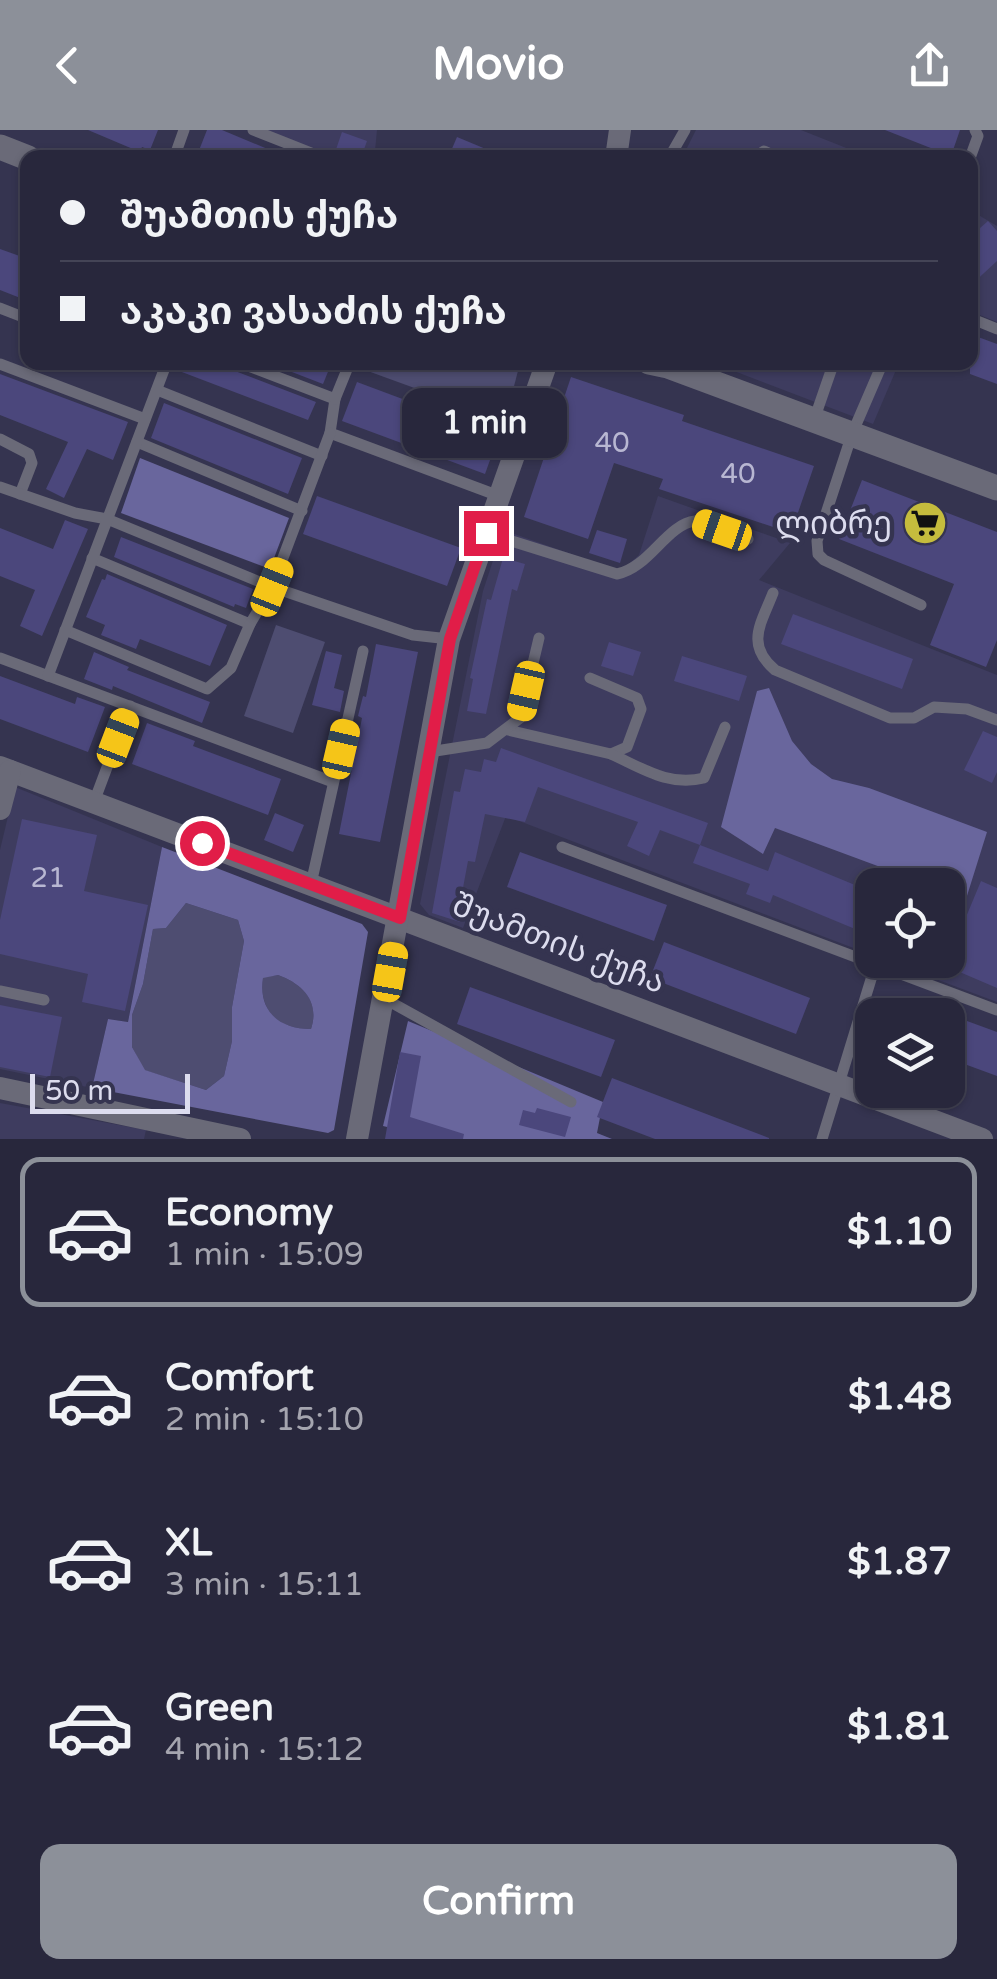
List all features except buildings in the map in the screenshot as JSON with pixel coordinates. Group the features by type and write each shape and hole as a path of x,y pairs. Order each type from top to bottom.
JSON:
{"street":[{"path":"357,1139 450,639 544,370"},
{"path":"678,370 997,488"},
{"path":"0,809 5,769"},
{"name":"შუამთის ქუჩა","path":"5,769 840,1082 982,1139"},
{"path":"0,1088 240,1139"}],"lane":[{"path":"254,130 304,150"},
{"path":"0,364 146,419"},
{"path":"48,676 164,370"},
{"path":"259,370 335,399"},
{"path":"65,630 208,689 232,668 250,624 272,587 302,511 330,433 335,399 347,370"},
{"path":"814,420 831,370"},
{"path":"880,370 852,434 817,541 818,554 921,606"},
{"path":"156,390 322,456"},
{"path":"330,433 500,496"},
{"path":"0,439 29,454 32,463 20,494"},
{"path":"137,442 302,511"},
{"path":"0,488 107,520 272,587 413,635 450,639"},
{"path":"486,533 618,574 632,571 683,526 696,521 748,538"},
{"path":"92,558 250,624"},
{"path":"773,593 756,636 762,658 775,670 890,718 914,718 934,707 967,709 997,720"},
{"path":"429,752 488,743 520,718 539,638"},
{"path":"310,884 363,652"},
{"path":"0,658 333,782"},
{"path":"590,678 638,698 640,709 627,746 611,754"},
{"path":"94,802 130,706"},
{"path":"508,730 611,754 666,779 687,782 704,778 725,727"},
{"path":"562,847 855,955"},
{"path":"822,1139 871,978"},
{"path":"915,978 997,1010"},
{"path":"0,991 44,1000"},
{"path":"385,1000 571,1102"}],"shaded area":[{"path":"265,130 377,130 375,150 316,150"},
{"path":"696,130 801,130 851,150 686,150"},
{"path":"978,215 997,226 997,322 978,314"},
{"path":"365,370 518,370 505,421"},
{"path":"731,370 896,370 873,424"},
{"path":"140,458 289,518 270,569 121,513"},
{"path":"658,496 790,543 759,580 997,675 997,1002 933,978 965,978 965,868 855,868 855,949 506,816 463,928 429,915 420,904 483,591 503,530 611,568 624,568 639,555"},
{"path":"276,625 325,642 293,733 244,716"},
{"path":"769,688 792,741 811,764 832,779 869,788 987,832 966,899 965,868 883,868 775,828 763,854 721,827 757,691"},
{"path":"15,787 162,847 128,1022 108,1019 92,1088 0,1069 0,850"},
{"path":"162,847 362,924 368,932 334,1130 328,1133 92,1088 108,1019 128,1022","holes":["186,903 238,920 244,941 224,1076 206,1090 145,1070 132,1047 132,1015 143,984 153,929 166,928","278,975 295,983 307,995 313,1010 311,1029 280,1022 268,1009 263,978"]},
{"path":"186,903 238,920 244,941 224,1076 206,1090 144,1070 132,1047 132,1015 143,984 153,929 166,928"},
{"path":"278,975 295,983 307,995 313,1010 311,1029 280,1022 268,1009 263,977"},
{"path":"408,1021 603,1102 597,1133 612,1139 437,1139 383,1126"},
{"path":"0,1103 146,1130 144,1139 0,1139"}],"place":[{"name":"ლიბრე","path":"925,523"}],"route":[{"path":"202,843 400,918 450,639 486,533"}]}
